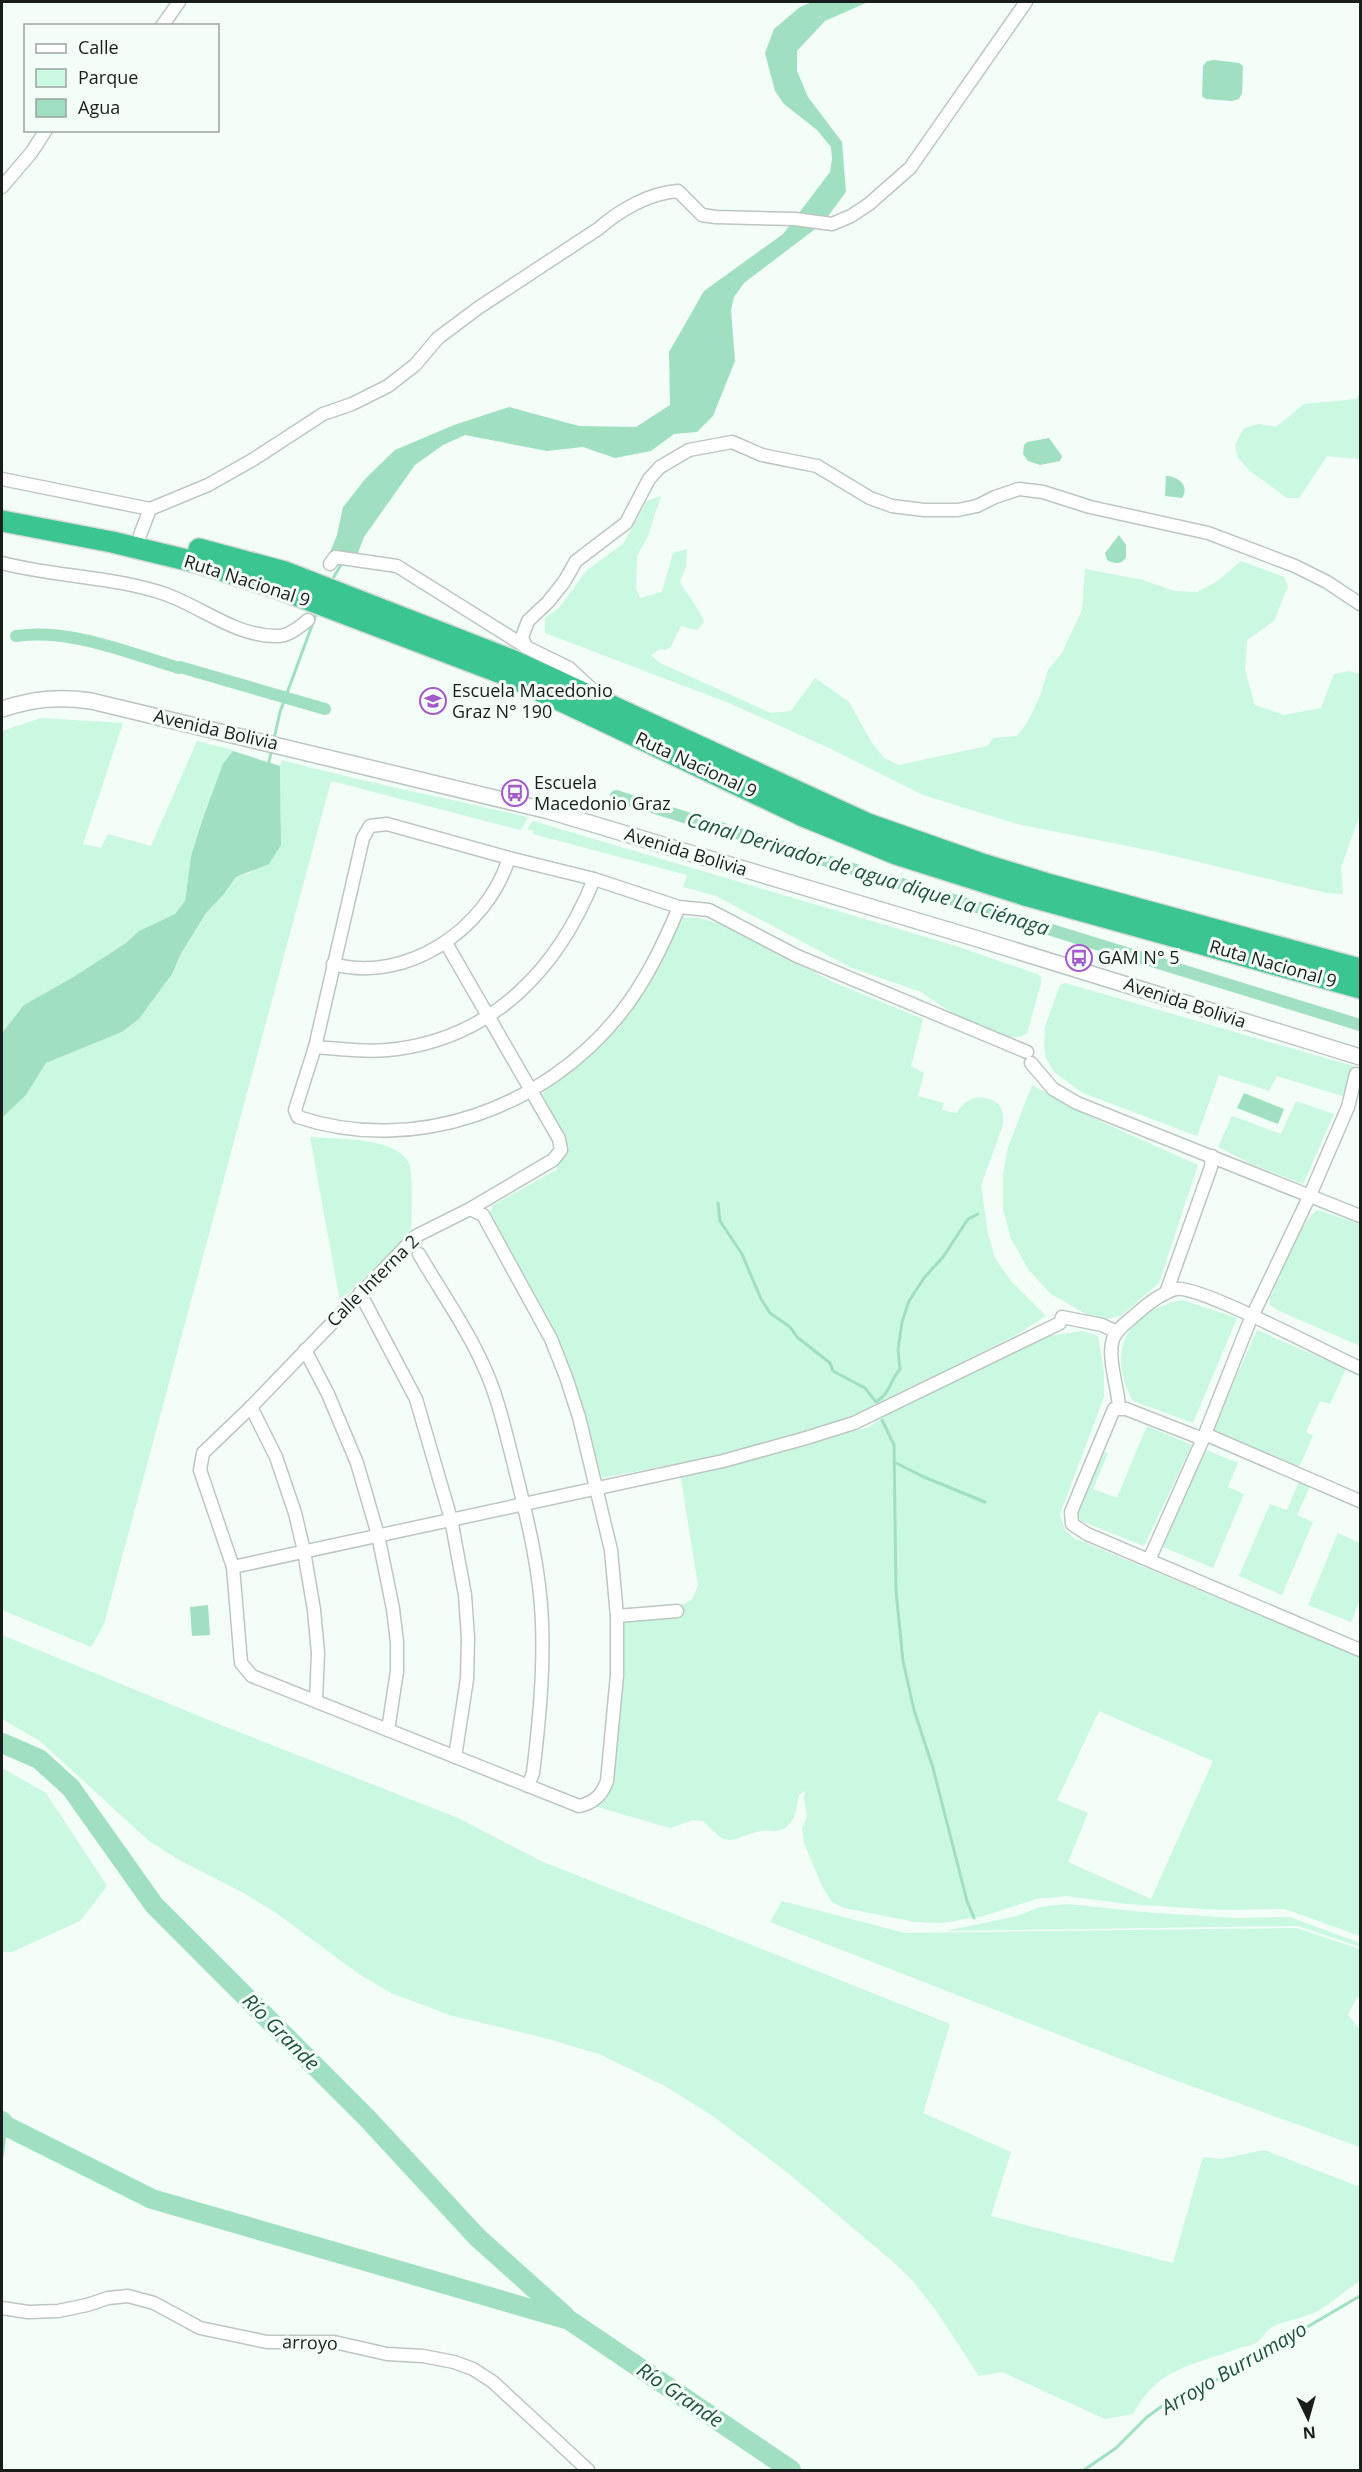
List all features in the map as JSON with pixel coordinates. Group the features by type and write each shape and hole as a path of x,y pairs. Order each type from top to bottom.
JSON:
{"highway":[{"name":"Ruta Nacional 9","path":"2,510 140,535 281,580 359,610 509,676 803,816 896,854 1028,896 1360,988"},
{"name":"Ruta Nacional 9","path":"2,521 112,542 281,580"},
{"name":"Ruta Nacional 9","path":"359,610 514,661 814,801 913,841 1051,885 1360,969"}],"street":[{"path":"163,24 179,2"},
{"path":"2,479 150,509 208,485 254,459 323,414 352,404 388,386 415,365 438,338 478,308 598,229 614,216 662,192 678,191 702,214 716,218 795,219 832,224 851,216 890,187 910,168 1026,2"},
{"path":"2,186 31,153 45,132"},
{"path":"526,647 522,637 528,621 548,602 564,582 576,561 626,524 649,479 660,467 689,450 732,442 762,455 817,466 870,498 892,506 924,510 958,510 977,506 1019,489 1043,492 1090,507 1209,532 1295,566 1327,582 1360,604"},
{"path":"140,535 150,509"},
{"path":"330,564 335,558 368,560 397,566 526,647 569,668 606,702"},
{"path":"2,563 113,582 165,594 245,630 274,636 284,636 308,620"},
{"name":"Avenida Bolivia","path":"2,709 45,698 69,698 250,738 549,811 1058,963 1360,1057"},
{"path":"679,907 653,964 620,1014 575,1060 532,1090 489,1111 440,1125 382,1132 323,1124 298,1118 295,1110 315,1047 363,838 370,826 387,824 594,879 679,907 709,910 797,956 1029,1057 1053,1089 1077,1103 1360,1216"},
{"path":"333,964 361,969 396,965 446,943 485,905 509,858"},
{"path":"315,1047 366,1051 406,1048 450,1035 488,1016 532,981 553,957 578,918 594,879"},
{"path":"446,943 532,1090"},
{"path":"1149,1560 1204,1437 1252,1316 1310,1196 1348,1107 1356,1074"},
{"name":"Calle Interna 2","path":"233,1567 200,1470 203,1453 251,1407 416,1236 470,1209 553,1160 561,1150 559,1139 532,1090"},
{"path":"1166,1293 1211,1167 1212,1156"},
{"path":"470,1209 483,1215 551,1339 579,1417 596,1488 611,1550 617,1616 616,1686 612,1740 604,1791 590,1804 579,1806 252,1676 241,1664 233,1567 524,1503 596,1488 723,1461 855,1423 1060,1323 1062,1317 1102,1325 1117,1332"},
{"path":"419,1254 467,1331 486,1371 500,1411 524,1503 536,1562 542,1622 539,1719 533,1773 528,1786"},
{"path":"1119,1407 1112,1361 1112,1341 1117,1332 1137,1313 1166,1293 1178,1289 1190,1290 1252,1316 1360,1368"},
{"path":"360,1293 416,1399 451,1519 465,1595 468,1638 467,1679 455,1757"},
{"path":"305,1350 328,1394 357,1463 378,1535 393,1609 397,1642 397,1671 388,1730"},
{"path":"251,1407 276,1457 295,1513 304,1551 314,1610 318,1653 316,1701"},
{"path":"1119,1407 1204,1437 1360,1500"},
{"path":"1119,1407 1110,1413 1071,1512 1072,1524 1087,1534 1360,1650"},
{"path":"617,1616 677,1611"},
{"name":"arroyo","path":"2,2308 28,2312 58,2311 87,2306 108,2298 128,2296 154,2303 200,2328 267,2342 334,2342 387,2354 423,2356 454,2362 473,2368 493,2382 588,2470"}],"green space":[{"path":"1360,392 1360,459 1327,456 1299,498 1287,498 1250,471 1238,458 1235,445 1244,428 1259,424 1276,427 1304,404 1356,399"},
{"path":"661,496 648,536 637,556 636,588 640,598 662,592 673,553 687,549 686,566 680,582 704,622 697,630 681,626 671,646 651,655 660,663 771,713 791,711 815,678 849,702 872,743 884,758 899,765 987,746 994,738 1017,736 1027,723 1040,696 1048,670 1062,653 1082,610 1085,569 1143,580 1174,591 1197,592 1216,582 1241,561 1284,577 1288,586 1274,621 1247,640 1245,670 1255,705 1284,715 1321,708 1334,674 1349,671 1360,674 1360,815 1341,867 1343,894 1327,893 1153,851 1017,824 923,795 829,748 729,703 545,633 545,618 559,608 587,570 623,544 647,501"},
{"path":"41,718 123,723 83,844 101,848 108,834 151,846 197,741 234,750 202,821 191,856 185,901 175,914 139,931 126,943 75,976 24,1005 2,1033 2,731"},
{"path":"282,760 528,817 521,830 331,781 104,1624 91,1647 2,1610 2,1118 26,1095 46,1063 122,1032 139,1019 172,974 206,913 236,877 250,873 281,826 280,766"},
{"path":"533,821 956,946 1037,974 1041,977 1041,984 1027,1033 1020,1037 1009,1037 958,1017 921,992 852,968 716,896 683,887 687,875 533,834 534,831 527,829"},
{"path":"678,917 699,918 728,926 833,982 923,1019 911,1066 924,1073 918,1096 944,1103 942,1110 956,1113 975,1098 986,1098 999,1104 1003,1114 1003,1125 981,1185 988,1234 995,1258 1010,1280 1046,1316 1018,1334 850,1419 808,1433 726,1454 602,1478 568,1363 536,1296 489,1215 493,1205 556,1170 565,1138 542,1094 592,1052"},
{"path":"1065,983 1360,1068 1360,1073 1345,1097 1277,1076 1269,1091 1219,1075 1197,1136 1083,1093 1054,1072 1046,1058 1045,1027 1060,985"},
{"path":"1032,1085 1093,1118 1198,1165 1159,1283 1122,1315 1108,1319 1091,1317 1051,1294 1028,1269 1011,1239 1003,1209 1003,1175 1008,1147"},
{"path":"1296,1101 1334,1114 1303,1184 1249,1163 1218,1147 1232,1116 1281,1134"},
{"path":"310,1137 349,1139 380,1144 403,1155 409,1164 412,1196 411,1229 407,1236 340,1301"},
{"path":"1318,1210 1360,1224 1360,1346 1270,1305 1270,1298 1296,1238 1310,1217"},
{"path":"1182,1300 1237,1318 1193,1423 1133,1401 1121,1365 1122,1350 1135,1323 1163,1305"},
{"path":"1257,1330 1346,1369 1330,1404 1320,1401 1306,1432 1313,1436 1299,1467 1213,1429"},
{"path":"1082,1331 1098,1336 1104,1373 1104,1397 1060,1514 1065,1530 1074,1538 1360,1657 1360,1936 1285,1909 1221,1910 1128,1904 1066,1896 1037,1899 983,1916 942,1923 915,1922 844,1908 832,1902 822,1886 804,1843 802,1828 807,1817 805,1791 799,1795 793,1818 787,1827 775,1831 761,1831 730,1840 719,1836 703,1821 693,1820 670,1828 594,1806 605,1798 611,1785 615,1764 622,1677 624,1608 678,1606 692,1599 698,1585 680,1473 743,1461 869,1427 892,1411 1048,1336","holes":["1099,1711 1213,1761 1151,1899 1068,1862 1088,1813 1057,1800"]},
{"path":"1147,1426 1192,1445 1144,1546 1081,1521 1076,1511 1100,1450 1108,1453 1093,1489 1117,1498"},
{"path":"1204,1449 1238,1463 1228,1487 1244,1494 1213,1568 1163,1547"},
{"path":"1299,1481 1310,1486 1297,1515 1313,1522 1282,1595 1239,1576 1270,1504 1287,1510"},
{"path":"1338,1533 1360,1543 1360,1600 1351,1622 1308,1605"},
{"path":"2,1635 211,1721 458,1818 541,1861 950,2024 923,2113 1011,2152 991,2216 1173,2263 1203,2157 1221,2159 1264,2150 1360,2187 1360,2281 1316,2312 1272,2327 1252,2345 1179,2369 1167,2376 1155,2385 1133,2414 1105,2419 1002,2372 979,2376 935,2309 912,2280 788,2173 713,2116 665,2086 599,2054 541,2037 453,2016 391,1993 359,1974 275,1912 149,1841 40,1741 2,1719"},
{"path":"2,1768 46,1793 107,1886 80,1921 12,1952 2,1952"},
{"path":"782,1901 905,1933 1297,1928 1360,1949 1360,1996 1348,2015 1360,2030 1360,2147 1172,2079 770,1922"},
{"path":"1068,1904 1234,1918 1290,1917 1360,1943 1360,1947 1298,1926 946,1931 1017,1916 1040,1907"}],"water":[{"path":"812,2 868,2 825,21 797,51 797,71 808,97 842,142 846,192 823,223 744,283 734,297 731,310 735,361 713,416 697,432 674,434 651,451 615,458 583,447 547,451 465,435 443,445 415,465 364,537 356,558 330,552 337,535 343,507 366,478 395,450 454,425 509,407 579,426 636,427 670,405 669,352 704,291 783,234 830,172 831,147 817,130 784,104 775,91 765,53 774,29 800,7"},
{"path":"1207,61 1239,63 1243,66 1242,93 1239,99 1232,101 1206,99 1202,96 1203,66"},
{"path":"1049,438 1062,456 1060,461 1040,465 1028,461 1023,454 1024,445 1027,442"},
{"path":"1166,476 1182,482 1185,490 1182,498 1165,496"},
{"path":"1119,535 1126,545 1126,557 1120,563 1115,563 1107,560 1105,553"},
{"path":"233,751 280,766 281,845 269,864 236,877 206,913 181,954 172,974 139,1019 122,1032 46,1063 26,1095 2,1118 2,1033 24,1005 75,976 126,943 139,931 175,914 185,901 191,856 202,821 223,764"},
{"path":"1244,1093 1284,1109 1278,1124 1237,1108"},
{"path":"208,1605 210,1635 192,1636 190,1607"}],"waterway":[{"path":"331,582 343,561"},
{"path":"274,739 280,712 317,612"},
{"name":"Canal Derivador de agua dique La Ciénaga","path":"16,636 36,634 99,643 179,668"},
{"name":"Canal Derivador de agua dique La Ciénaga","path":"180,667 325,709"},
{"path":"268,766 272,749"},
{"name":"Canal Derivador de agua dique La Ciénaga","path":"616,796 1360,1025"},
{"path":"718,1203 720,1221 742,1254 761,1299 770,1313 790,1327 797,1337 830,1363 833,1371 865,1388 876,1402 888,1390 900,1369 898,1350 902,1322 909,1301 924,1278 943,1257 968,1219 978,1214"},
{"path":"882,1420 894,1445 896,1591 903,1661 914,1710 933,1768 967,1901 974,1918"},
{"path":"894,1462 985,1502"},
{"name":"Río Grande","path":"2,1743 39,1759 71,1788 154,1905 367,2118 477,2237 565,2316"},
{"name":"Río Grande","path":"2,2121 6,2126 152,2199 569,2320 791,2470"},
{"path":"2,2157 6,2126"},
{"name":"Arroyo Burrumayo","path":"1084,2470 1116,2448 1147,2417 1172,2399 1201,2389 1360,2296"}],"place":[{"name":"Escuela Macedonio Graz N° 190","path":"433,701"},
{"name":"Escuela Macedonio Graz","path":"515,793"},
{"name":"GAM N° 5","path":"1079,958"}]}
